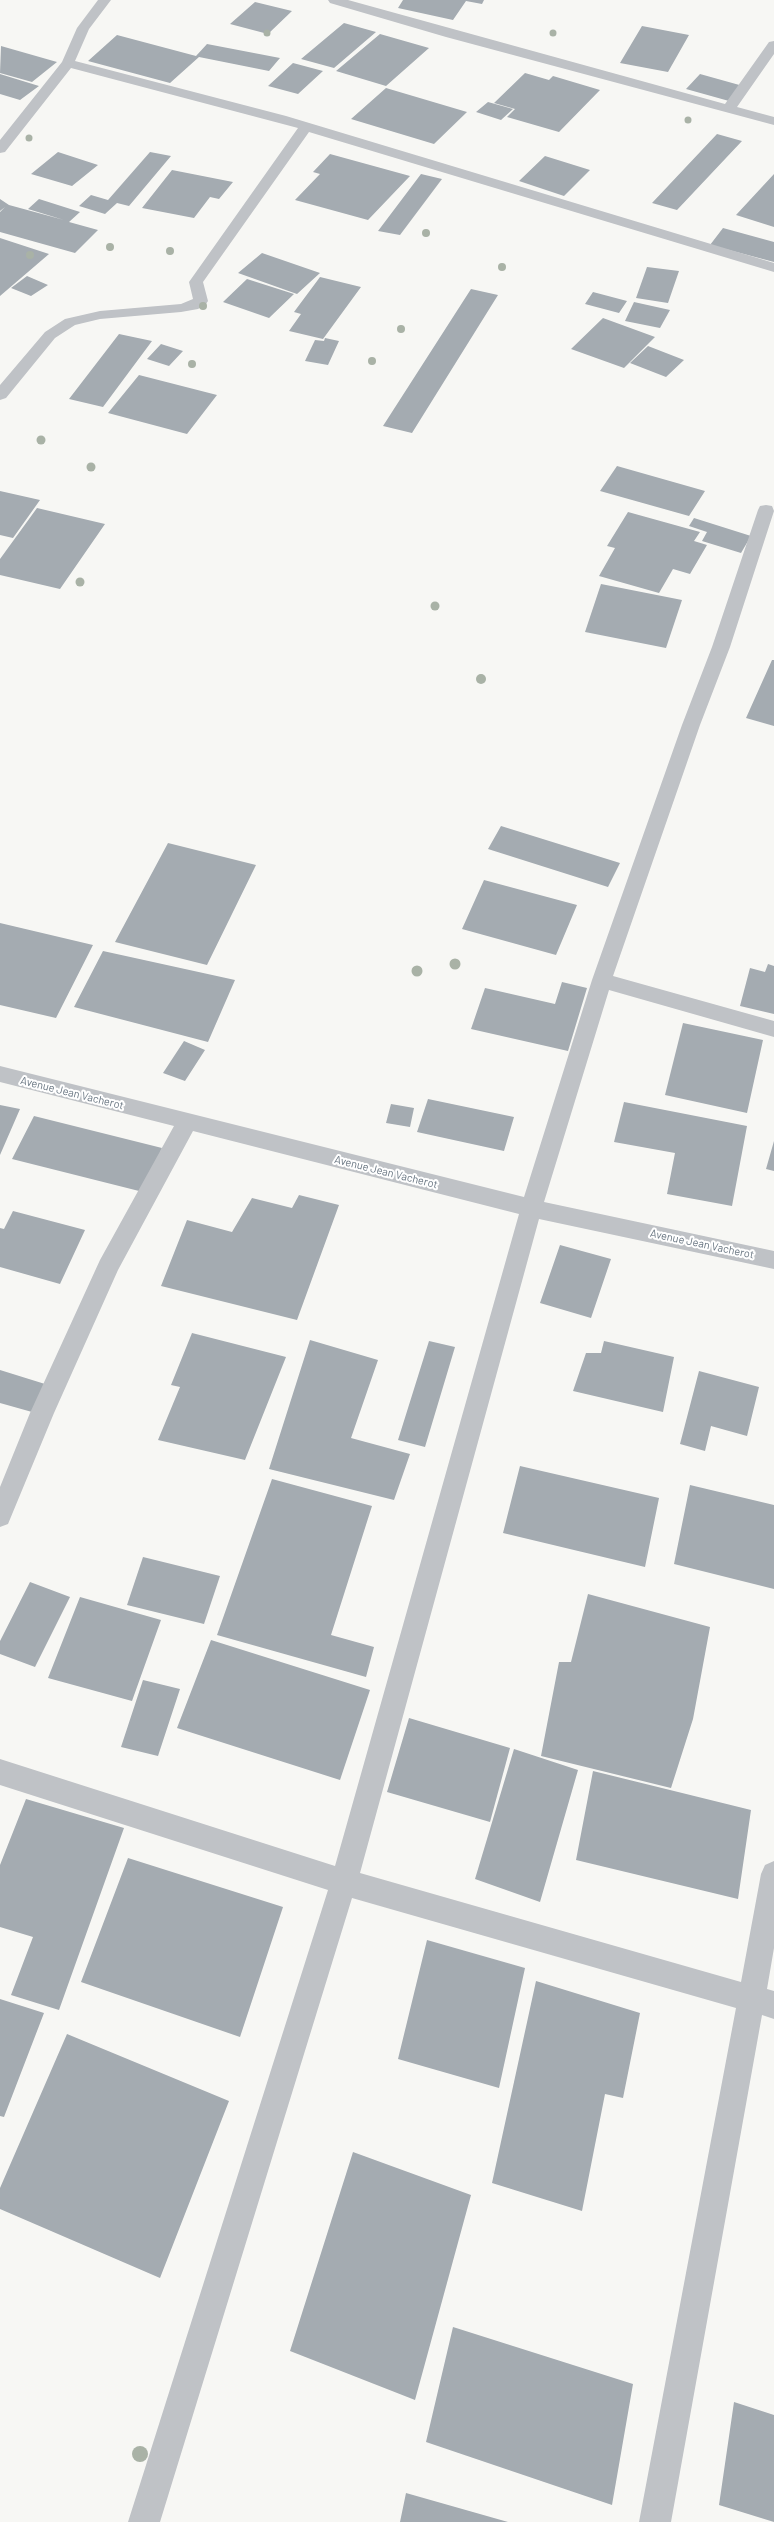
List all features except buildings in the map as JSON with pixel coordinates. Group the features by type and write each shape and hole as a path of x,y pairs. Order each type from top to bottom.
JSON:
{"street":[{"path":"0,149 68,63 83,28 105,0"},
{"path":"334,0 451,34 774,121"},
{"path":"729,108 774,45"},
{"path":"68,63 202,97 774,268"},
{"path":"0,395 50,334 70,322 100,315 193,306 201,301 196,282 305,128"},
{"path":"144,2522 344,1882 530,1208 602,980 692,725 721,648 766,510"},
{"path":"602,980 774,1029"},
{"name":"Avenue Jean Vacherot","path":"0,1074 530,1208 774,1260"},
{"path":"0,1516 42,1413 108,1267 187,1122"},
{"path":"0,1772 344,1882 762,2002"},
{"path":"655,2522 762,2002 774,1874"}]}
